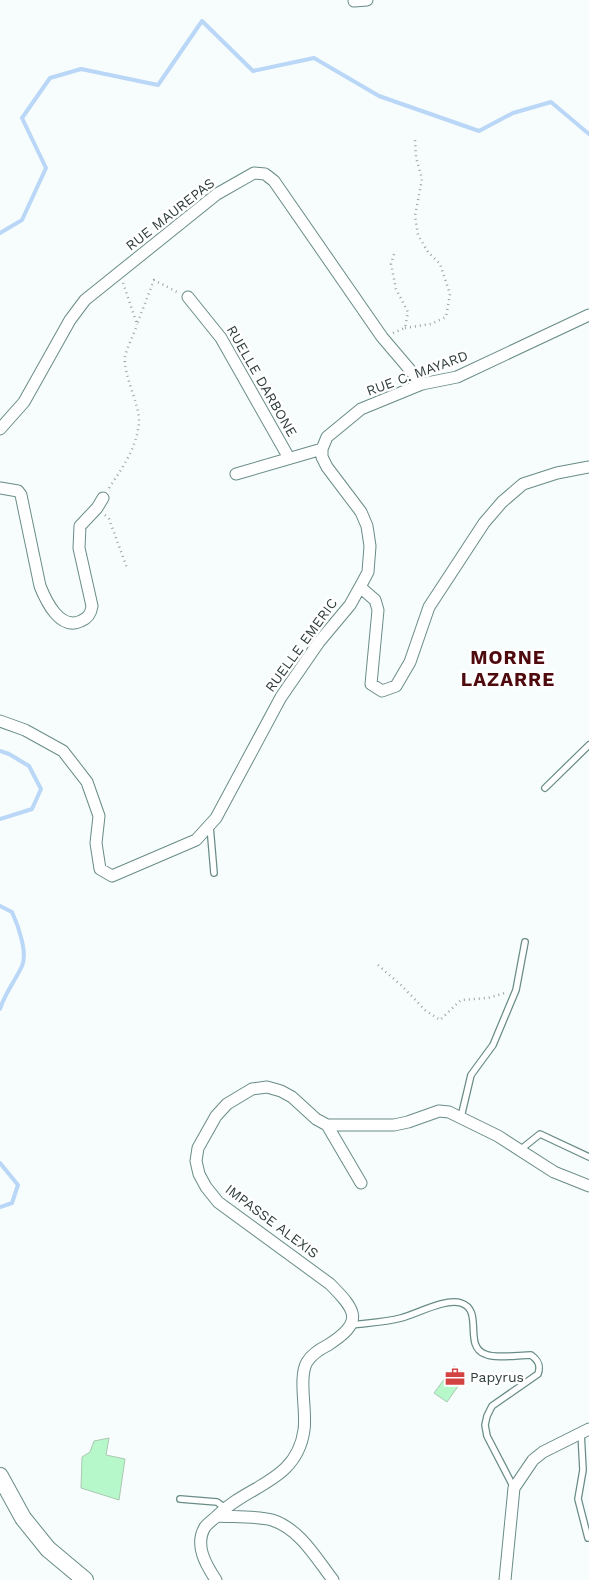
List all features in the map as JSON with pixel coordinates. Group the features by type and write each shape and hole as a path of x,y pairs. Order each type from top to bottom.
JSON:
{"street":[{"path":"354,1 367,0"},
{"name":"RUE MAUREPAS","path":"0,429 24,402 70,320 85,300 217,194 254,173 265,174 274,181 382,336 422,384"},
{"name":"RUELLE DARBONE","path":"188,298 221,338 289,458"},
{"name":"RUE C. MAYARD","path":"322,449 327,437 361,409 422,384 457,377 589,315"},
{"path":"236,474 322,449 322,457 327,467 361,512 367,526 370,546 368,572 360,587 375,600 378,610 371,684 382,691 396,686 410,662 430,607 484,523 502,502 523,484 557,473 589,468"},
{"path":"0,488 18,491 21,495 40,586 46,600 56,615 62,621 70,624 79,622 91,613 91,599 79,548 80,526 100,503"},
{"name":"RUELLE EMERIC","path":"0,721 25,730 63,751 87,782 100,816 96,843 100,869 112,876 196,840 210,826 281,697 319,642 350,605 360,587"},
{"name":"IMPASSE ALEXIS","path":"327,1125 316,1119 292,1097 281,1091 267,1087 252,1089 227,1104 216,1116 198,1148 196,1161 199,1174 206,1188 218,1202 330,1284 344,1298 350,1307 353,1317 352,1325"},
{"path":"360,1183 327,1125 394,1125 439,1111 449,1112 461,1117 498,1136 554,1172 589,1186"},
{"path":"216,1580 207,1567 202,1552 201,1538 206,1527 221,1512 271,1481 286,1469 295,1456 304,1430 304,1373 306,1364 314,1354 342,1336 352,1325"},
{"path":"504,1580 514,1488 533,1460 543,1452 585,1430"},
{"path":"0,1476 23,1518 48,1549 85,1580"},
{"path":"221,1512 272,1520 290,1529 302,1539 332,1580"}],"lane":[{"path":"545,788 589,746"},
{"path":"210,826 214,873"},
{"path":"461,1117 471,1075 493,1045 516,990 525,942"},
{"path":"520,1150 540,1134 589,1156"},
{"path":"352,1325 401,1318 443,1304 461,1303 470,1309 475,1340 479,1351 489,1356 531,1355 536,1358 540,1369 538,1374 492,1406 485,1425 487,1436 514,1488"},
{"path":"585,1430 583,1470 578,1499 588,1538"},
{"path":"180,1499 217,1502 221,1512"}],"path":[{"path":"382,336 405,328 431,324 446,318 450,294 440,264 428,252 418,235 415,216 422,179 416,157 415,140"},
{"path":"395,251 391,264 396,289 408,312 405,328"},
{"path":"120,272 127,299 137,324"},
{"path":"127,568 109,519 100,503 130,457 137,434 139,420 125,358 154,280 188,298"},
{"path":"378,965 425,1010 440,1020 461,1000 488,998 516,990"}],"building":[{"path":"454,1366 466,1375 447,1402 434,1393"},
{"path":"109,1438 106,1455 125,1459 119,1500 81,1488 82,1457 90,1452 94,1441"}],"waterway":[{"path":"0,233 22,220 46,168 22,118 50,78 81,69 158,85 202,21 253,71 314,58 379,96 479,131 513,113 551,102 589,134"},
{"path":"0,751 29,766 41,789 32,809 0,819"},
{"path":"0,906 12,912 19,931 24,954 22,966 0,1009"},
{"path":"0,1163 18,1185 12,1203 0,1207"}],"place":[{"name":"Papyrus","path":"455,1377"}],"district":[{"name":"MORNE LAZARRE","path":"508,668"}]}
